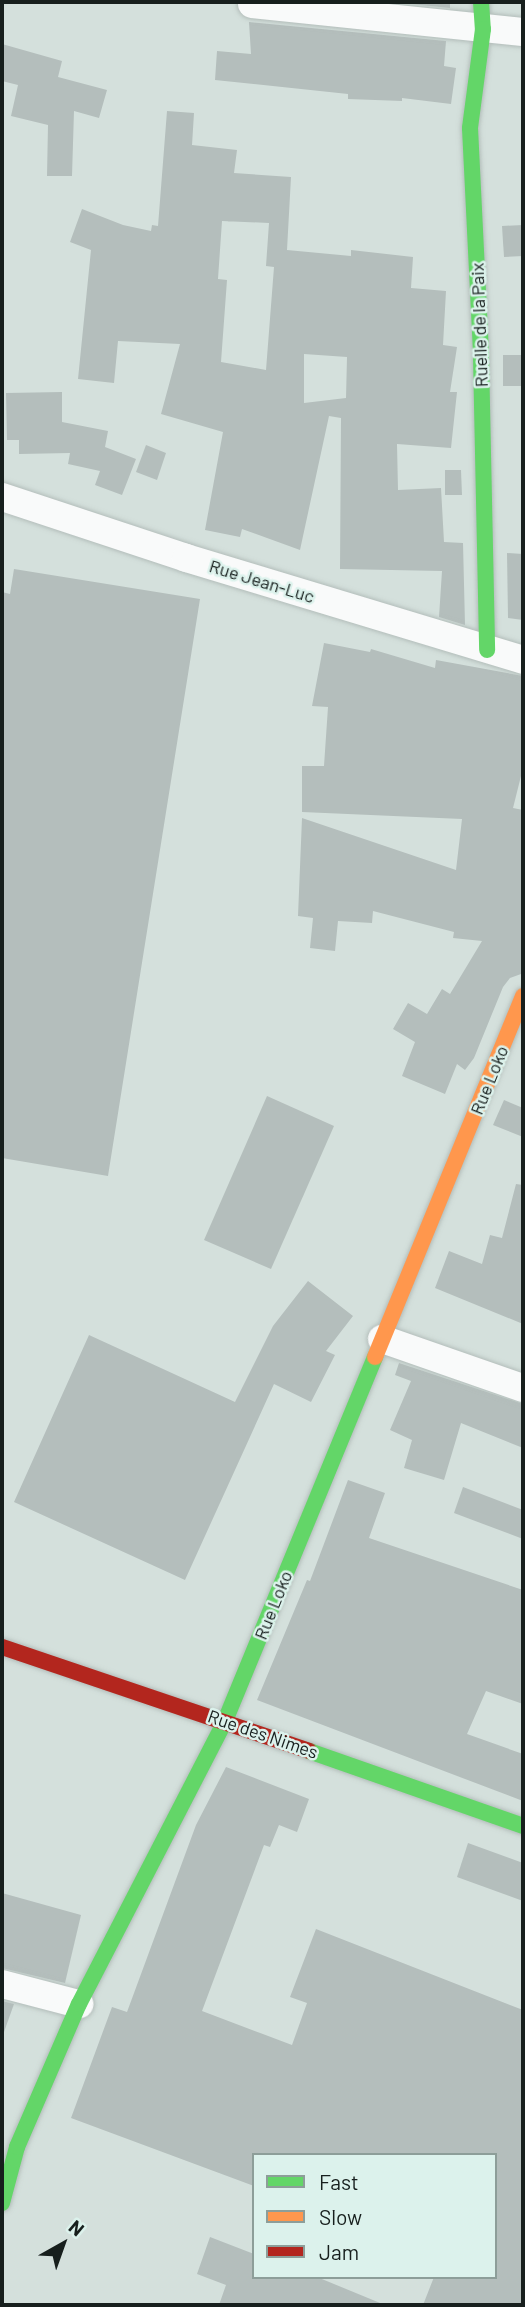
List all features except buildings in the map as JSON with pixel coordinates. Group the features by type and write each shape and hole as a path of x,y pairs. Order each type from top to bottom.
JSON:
{"street":[{"path":"252,4 482,15 523,32"},
{"name":"Ruelle de la Paix","path":"482,15 470,128 481,357 487,650"},
{"name":"Rue Jean-Luc","path":"2,497 186,558 523,660"},
{"name":"Rue Loko","path":"2,2203 17,2147 79,2004 225,1721 382,1339 516,1035 523,996"},
{"path":"382,1339 523,1388"},
{"name":"Rue des Nimes","path":"2,1647 225,1721 523,1826"},
{"path":"2,1984 79,2004"}],"traffic: fast":[{"path":"481,2 483,29 470,128 481,357 487,650"},
{"path":"2,2203 17,2147 79,2004 225,1721 375,1357"},
{"path":"309,1751 523,1826"}],"traffic: slow":[{"path":"375,1357 523,996"}],"traffic: jam":[{"path":"2,1647 309,1751"}]}
